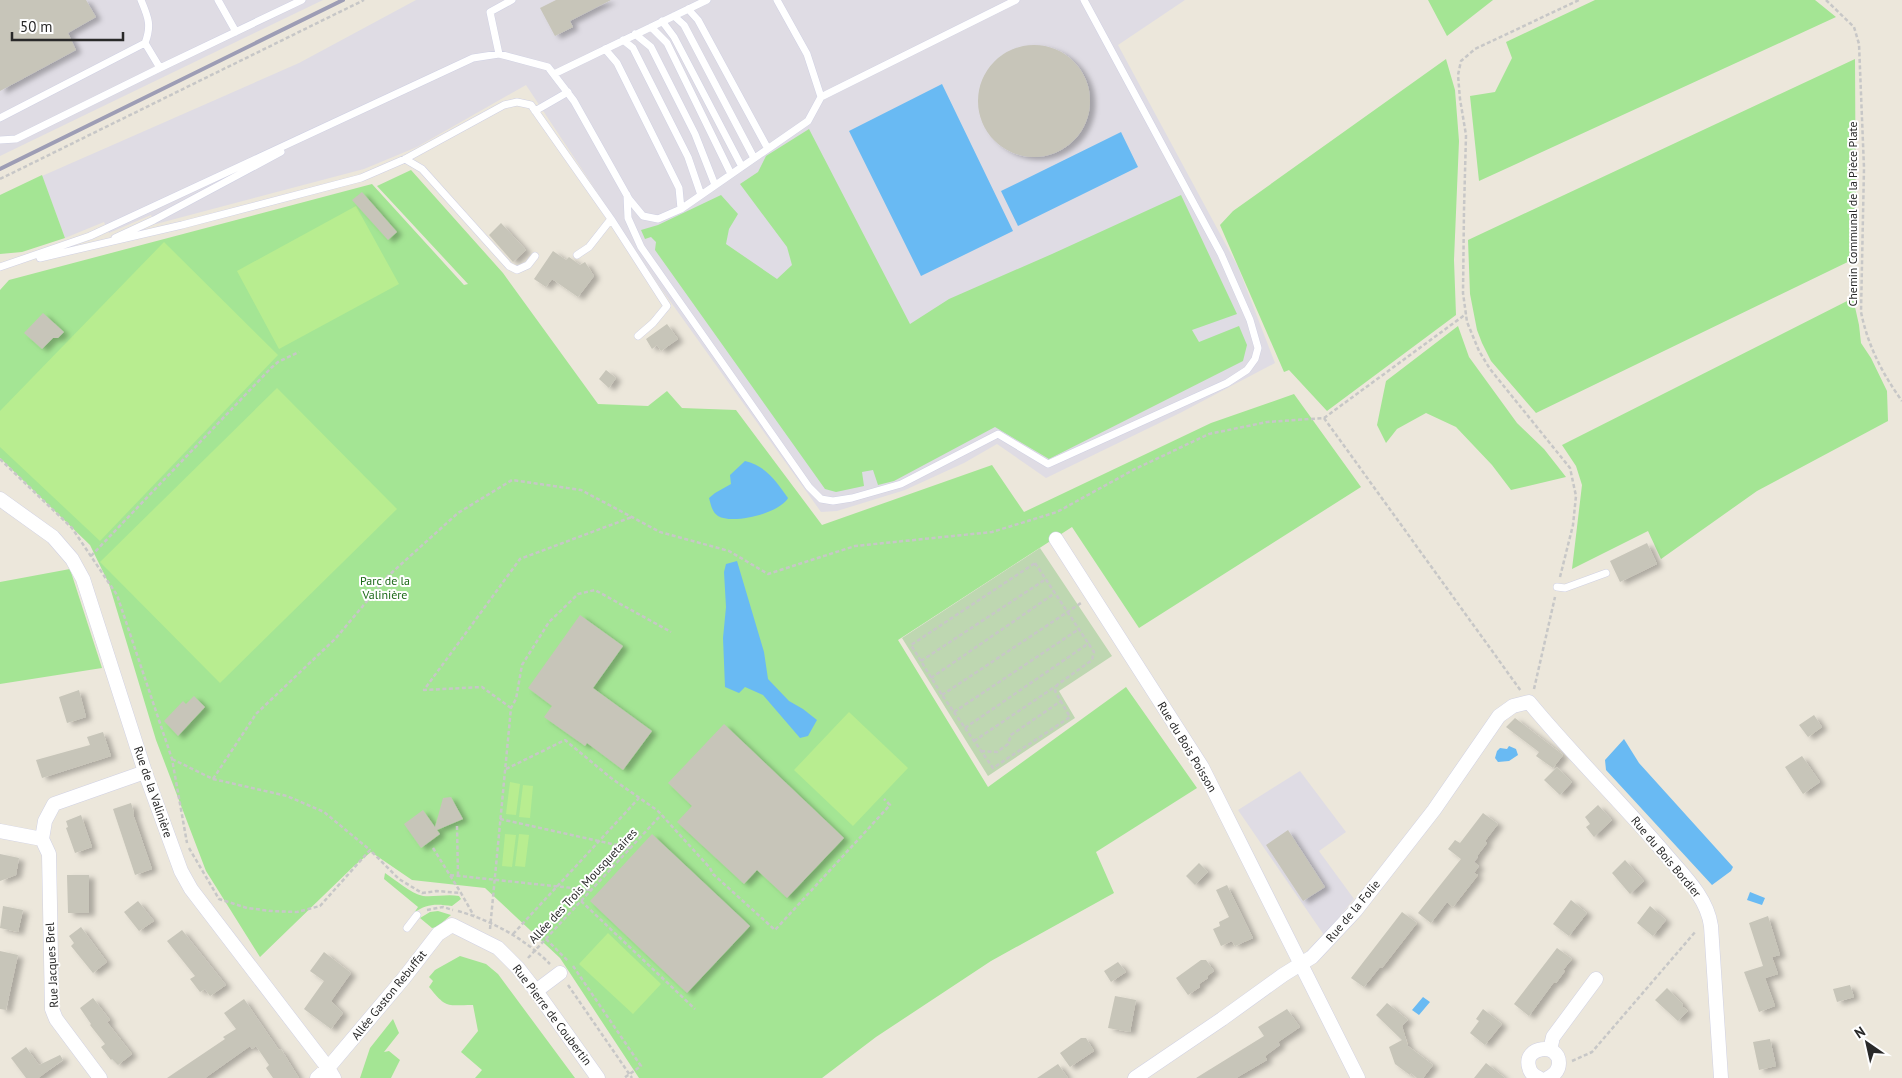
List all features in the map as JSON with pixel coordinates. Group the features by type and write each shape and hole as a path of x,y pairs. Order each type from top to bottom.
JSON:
{"street":[{"name":"Rue de la Valinière","path":"0,499 53,537 64,548 78,569 93,607 145,772 181,871 191,889 331,1073"},
{"name":"Rue du Bois Poisson","path":"1056,539 1202,767 1358,1078"},
{"name":"Rue du Bois Bordier","path":"1529,702 1683,875 1708,910 1721,1078"},
{"name":"Rue de la Folie","path":"1135,1078 1283,975 1312,957 1356,910 1434,810 1499,716 1512,706 1529,702"},
{"path":"0,831 42,839 45,821 54,804 145,772"},
{"name":"Rue Jacques Brel","path":"42,839 49,854 52,1009 56,1019 100,1078"},
{"name":"Allée Gaston Rebuffat","path":"317,1078 331,1073 438,934 452,925"},
{"name":"Rue Pierre de Coubertin","path":"452,925 498,948 518,968 598,1078"},
{"path":"536,991 560,973"},
{"path":"1550,1050 1553,1037 1596,979"},
{"path":"1539,1078 1529,1069 1529,1059 1535,1051 1540,1049 1550,1050 1557,1056 1559,1065 1554,1074 1548,1078"}],"lane":[{"path":"0,118 145,43 150,30 142,0"},
{"path":"218,0 236,32"},
{"path":"0,140 16,139 302,0"},
{"path":"499,54 490,12 512,0"},
{"path":"554,74 707,0"},
{"path":"777,0 807,54 821,97"},
{"path":"8,265 90,236 473,58 499,54 548,67 574,101 627,195 643,216 658,219 681,209 808,122 821,97 1016,0"},
{"path":"627,195 628,218 641,247 809,488 821,499 852,498 901,484 998,434 1048,464 1227,382 1248,370 1255,359 1258,348 1250,320 1220,254 1084,0"},
{"path":"688,9 698,20 768,149"},
{"path":"674,16 684,25 754,158"},
{"path":"662,22 674,37 742,167"},
{"path":"651,27 667,43 731,174"},
{"path":"635,34 651,47 695,134 715,185"},
{"path":"623,40 633,48 688,157 701,195"},
{"path":"145,43 160,68"},
{"path":"604,50 617,63 679,188 681,209"},
{"path":"535,111 568,92"},
{"path":"0,267 182,225 361,178 405,159 504,105 517,102 531,105 611,219 667,306 653,323 638,336"},
{"path":"101,244 154,220 359,111"},
{"path":"405,159 422,169 509,266 517,270 528,265 535,256"},
{"path":"577,255 589,247 611,219"},
{"path":"1557,587 1565,588 1606,573"},
{"path":"407,928 417,915"}],"path":[{"path":"0,179 364,0"},
{"path":"1529,702 1535,687 1572,525 1576,496 1570,468 1490,369 1479,351 1467,322 1463,293 1466,135 1458,75 1461,62 1475,49 1579,0"},
{"name":"Chemin Communal de la Pièce Plate","path":"1826,0 1854,28 1860,44 1864,168 1861,312 1865,331 1883,374 1902,401"},
{"path":"213,779 256,714 336,638 388,576 458,513 512,480 581,490 660,532 729,551 768,574 855,546 992,532 1057,512 1135,469 1209,434 1268,422 1324,418 1466,314"},
{"path":"78,569 271,368 285,358 299,352"},
{"path":"1324,418 1529,702"},
{"path":"511,708 482,688 424,690 520,559 632,517"},
{"path":"974,741 1092,660 1094,652 1035,563 911,645 942,695 966,728 974,741 993,768 1070,717 1055,691 1057,685"},
{"path":"921,662 1046,579"},
{"path":"488,942 511,708 516,699 522,665 549,622 578,594 595,590 671,632"},
{"path":"931,678 1055,593"},
{"path":"942,695 1092,596"},
{"path":"954,712 1079,629"},
{"path":"966,728 1088,643"},
{"path":"981,751 997,752 1008,744 1011,735 1061,701"},
{"path":"506,769 564,740 661,815 714,874 775,930 890,805 884,799"},
{"path":"370,850 320,906 297,912 271,911 247,908 219,899 188,846 172,759 213,779 286,796 324,812 370,850 399,879 422,892 445,891 461,893"},
{"path":"513,934 639,798"},
{"name":"Allée des Trois Mousquetaires","path":"518,968 661,815"},
{"path":"500,820 631,848"},
{"path":"457,826 458,876"},
{"path":"433,848 474,918"},
{"path":"450,876 592,890"},
{"path":"581,901 695,1009"},
{"path":"1559,1065 1580,1059 1592,1052 1700,926 1710,920"},
{"path":"546,939 576,969 641,1066 624,1078"},
{"path":"560,973 632,1078"}],"shaded area":[{"path":"0,0 323,0 0,156"},
{"path":"416,0 1185,0 1118,45 1238,267 1275,363 1180,413 1046,478 997,444 964,463 905,490 837,511 821,512 660,287 526,85 417,147 364,169 156,224 151,215 109,233 104,222 65,238 42,176 299,63"},
{"path":"1300,771 1346,832 1319,851 1354,899 1324,935 1238,810"}],"green space":[{"path":"1428,0 1493,0 1447,36"},
{"path":"1595,0 1815,0 1836,17 1479,181 1470,96 1495,92 1512,58 1506,42"},
{"path":"1446,59 1455,90 1459,141 1454,260 1456,315 1327,411 1289,370 1284,372 1220,225 1233,211"},
{"path":"1855,59 1856,258 1536,413 1491,361 1482,343 1477,330 1470,294 1468,240"},
{"path":"809,129 910,324 949,299 1181,195 1237,314 1192,330 1199,342 1239,326 1247,345 1243,361 1049,459 995,427 894,481 878,485 873,470 862,472 864,486 836,492 825,489 655,250 656,242 651,237 645,239 641,230 658,225 721,195 738,214 729,229 726,244 777,279 792,265 787,247 740,184 758,172 766,156"},
{"name":"Parc de la Valinière","path":"411,170 503,273 598,404 648,406 667,391 682,408 736,410 822,525 992,465 1024,512 1211,423 1294,394 1361,487 1139,628 1072,527 898,640 988,787 1126,687 1197,788 1096,852 1114,893 991,961 876,1037 822,1078 639,1078 560,958 485,888 412,880 371,852 354,866 260,957 206,871 156,740 109,584 90,545 0,458 0,290 9,280 372,184 464,285 468,284 377,186"},
{"path":"42,175 65,238 22,252 0,254 0,195"},
{"path":"356,206 399,284 279,349 237,271"},
{"path":"164,242 278,355 100,541 0,447 0,411"},
{"path":"1853,298 1861,343 1871,358 1887,391 1888,421 1757,491 1661,559 1648,531 1572,569 1582,485 1576,466 1562,445"},
{"path":"1458,326 1469,357 1517,423 1544,449 1566,477 1511,490 1492,465 1456,427 1426,413 1397,429 1386,443 1377,425 1386,381"},
{"path":"277,388 397,509 220,683 100,562"},
{"path":"1040,548 1112,656 1059,691 1075,718 988,776 902,638"},
{"path":"70,569 102,668 0,684 0,582"},
{"path":"849,712 908,768 853,826 794,770"},
{"path":"510,782 520,784 516,815 506,814"},
{"path":"523,785 533,786 530,818 519,817"},
{"path":"505,834 516,835 512,867 502,866"},
{"path":"519,834 529,835 525,867 515,866"},
{"path":"385,873 408,889 423,896 454,895 459,896 461,899 452,906 432,905 423,907 414,913 418,907 384,879"},
{"path":"438,911 451,915 437,927 432,928 420,918 430,912"},
{"path":"608,933 661,984 633,1014 579,964"},
{"path":"460,956 486,964 498,974 575,1078 475,1078 482,1070 461,1052 478,1031 473,1005 448,1004 440,999 429,987 433,981 429,977 435,970"},
{"path":"393,1019 399,1033 384,1052 389,1051 400,1060 391,1078 360,1078 370,1048"}],"water":[{"path":"942,84 1013,231 921,276 849,131"},
{"path":"1121,132 1138,167 1018,226 1001,191"},
{"path":"745,461 764,470 775,480 788,498 776,508 756,516 734,519 718,516 713,510 709,498 731,484 730,475"},
{"path":"737,561 764,652 768,679 789,701 817,720 808,736 800,738 763,695 745,687 739,693 725,687 723,638 726,607 724,572 726,564"},
{"path":"1624,739 1639,763 1733,867 1731,871 1712,885 1606,770 1605,760"},
{"path":"1509,746 1516,749 1518,755 1509,761 1498,762 1495,758 1497,751 1500,748 1507,749"},
{"path":"1750,892 1765,898 1762,905 1747,900"},
{"path":"1423,997 1430,1002 1419,1015 1412,1010"}],"building":[{"path":"0,0 86,0 96,17 68,33 76,50 0,91"},
{"path":"556,0 611,0 570,21 573,27 555,36 540,8"},
{"path":"1034,45 1045,46 1055,50 1073,62 1085,80 1089,90 1089,112 1085,122 1073,140 1055,152 1045,156 1034,157 1023,156 1013,152 995,140 983,122 979,112 978,101 979,90 983,80 995,62 1013,50 1023,46"},
{"path":"362,192 397,232 388,240 352,200"},
{"path":"501,223 526,250 513,262 489,235"},
{"path":"553,251 566,260 569,257 580,265 585,262 594,276 578,297 552,279 546,287 534,279"},
{"path":"43,313 64,332 58,338 53,338 42,349 24,333"},
{"path":"667,324 678,339 661,351 657,345 652,349 646,339"},
{"path":"606,370 616,378 609,388 599,379"},
{"path":"1647,543 1657,564 1620,582 1610,561"},
{"path":"580,615 623,646 593,688 652,731 623,770 587,743 585,746 544,717 552,706 528,688"},
{"path":"79,690 86,717 67,723 59,697"},
{"path":"194,696 205,707 178,736 164,721 183,701 186,704"},
{"path":"1814,715 1822,727 1808,737 1799,725"},
{"path":"1515,718 1563,755 1553,768 1536,756 1539,752 1506,727"},
{"path":"724,724 844,838 787,898 757,870 744,884 677,822 692,806 668,783"},
{"path":"103,732 111,756 42,778 36,760 90,745 87,737"},
{"path":"1802,756 1820,782 1803,794 1785,767"},
{"path":"1557,767 1572,782 1560,795 1544,780"},
{"path":"451,797 463,819 437,830 440,834 421,848 404,824 423,810 435,827 443,798"},
{"path":"131,803 152,869 135,875 113,809"},
{"path":"1598,805 1612,820 1594,837 1586,827 1590,824 1585,817"},
{"path":"1483,813 1498,824 1485,841 1487,843 1474,862 1479,866 1474,873 1478,875 1453,907 1447,902 1431,923 1418,913 1461,859 1448,849 1455,840 1460,843"},
{"path":"81,815 92,847 75,853 66,828 68,827 66,821"},
{"path":"1288,830 1325,887 1303,901 1266,845"},
{"path":"652,834 750,926 687,993 590,901"},
{"path":"0,854 19,858 16,875 0,881"},
{"path":"1625,860 1644,881 1630,894 1612,873"},
{"path":"1199,863 1208,872 1195,885 1186,876"},
{"path":"67,875 89,875 89,913 68,913"},
{"path":"1227,885 1253,938 1235,946 1232,941 1221,946 1213,929 1220,926 1219,922 1229,917 1216,890"},
{"path":"1571,900 1587,913 1569,936 1553,924"},
{"path":"138,901 154,921 139,931 124,912"},
{"path":"3,906 23,910 18,932 0,928"},
{"path":"1650,906 1666,920 1653,936 1637,923"},
{"path":"1402,912 1417,923 1382,968 1380,967 1364,987 1351,978"},
{"path":"1768,916 1780,955 1772,957 1778,974 1765,978 1775,1006 1759,1012 1744,972 1763,966 1749,923"},
{"path":"81,927 107,962 93,973 71,946 74,943 69,936"},
{"path":"182,930 226,985 210,996 205,989 200,992 190,979 195,976 167,941"},
{"path":"1557,948 1572,959 1556,983 1554,982 1529,1016 1514,1004"},
{"path":"0,951 18,955 6,1010 0,1009"},
{"path":"324,952 351,973 331,1001 343,1013 331,1029 304,1009 324,981 310,971"},
{"path":"1201,960 1206,960 1214,971 1199,984 1200,987 1188,995 1176,978"},
{"path":"1118,962 1126,972 1111,982 1104,971"},
{"path":"1850,985 1854,997 1837,1002 1833,989"},
{"path":"1667,988 1688,1011 1678,1021 1655,1000"},
{"path":"1115,996 1136,1000 1130,1032 1108,1028"},
{"path":"93,998 110,1020 107,1022 132,1054 118,1065 111,1060 101,1047 105,1044 80,1008"},
{"path":"244,999 279,1050 281,1049 299,1078 273,1078 266,1068 269,1065 256,1046 252,1049 250,1046 205,1078 167,1078 225,1039 223,1037 236,1029 224,1013"},
{"path":"1387,1003 1408,1020 1402,1026 1408,1046 1433,1065 1423,1078 1417,1078 1411,1073 1410,1075 1395,1064 1389,1047 1402,1040 1376,1015"},
{"path":"1287,1009 1300,1027 1278,1042 1280,1045 1265,1056 1267,1060 1236,1078 1196,1078 1264,1036 1258,1027"},
{"path":"1483,1009 1502,1024 1485,1045 1470,1033 1479,1021 1476,1019"},
{"path":"1081,1038 1086,1038 1094,1051 1070,1067 1060,1053"},
{"path":"1770,1039 1776,1066 1759,1070 1753,1042"},
{"path":"26,1047 39,1065 60,1055 63,1060 38,1078 26,1078 11,1058"},
{"path":"1486,1063 1505,1078 1474,1078"},
{"path":"1058,1064 1068,1078 1037,1078"}],"railway":[{"path":"0,169 343,0"}]}
